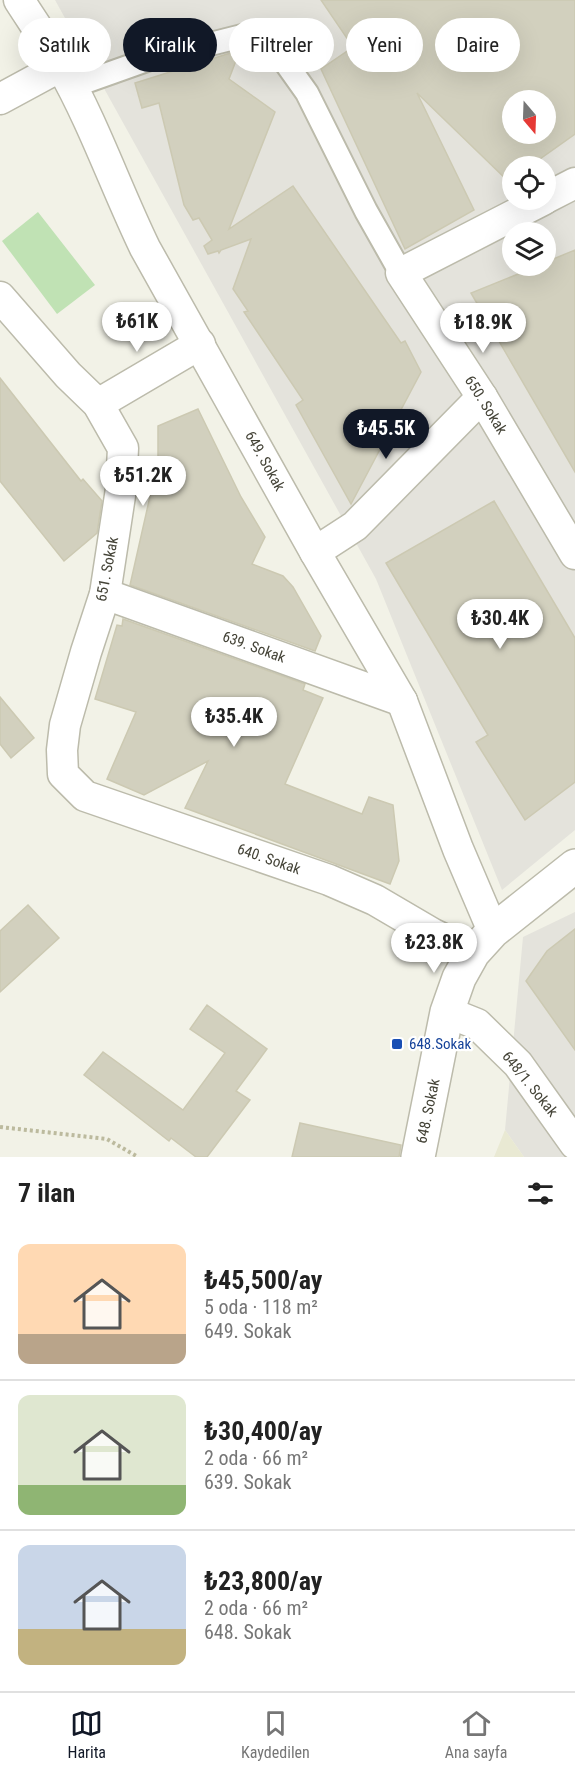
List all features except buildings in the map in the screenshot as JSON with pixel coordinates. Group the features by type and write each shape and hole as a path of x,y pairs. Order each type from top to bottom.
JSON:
{"street":[{"name":"649. Sokak","path":"19,0 66,77 145,248 315,552 402,702 458,849 483,942"},
{"path":"0,99 66,77 147,60 246,34 274,48 307,93 366,211 401,273 523,210"},
{"path":"556,193 575,183"},
{"name":"650. Sokak","path":"401,273 482,396 575,554"},
{"name":"651. Sokak","path":"0,297 68,375 98,404 123,448 121,489 105,594 65,725 62,750 63,774"},
{"path":"98,404 200,344"},
{"path":"315,552 355,526 482,396"},
{"name":"639. Sokak","path":"105,594 402,702"},
{"name":"640. Sokak","path":"63,774 85,796 329,880 375,900 433,934 483,942"},
{"name":"648. Sokak","path":"418,1157 447,1012 459,978 483,942 575,866"},
{"name":"648/1. Sokak","path":"447,1012 477,1024 518,1064 575,1144"}],"path":[{"path":"0,1127 107,1140 138,1157"}],"shaded area":[{"path":"55,0 575,0 575,830 502,890 376,579 95,72 111,72 111,18 65,18"},
{"path":"575,912 575,1157 524,1157 505,1130 523,937"},
{"path":"505,1130 524,1157 494,1157"}],"green space":[{"path":"38,212 95,285 57,314 2,241"}],"place":[{"name":"648.Sokak","path":"397,1044"}]}
